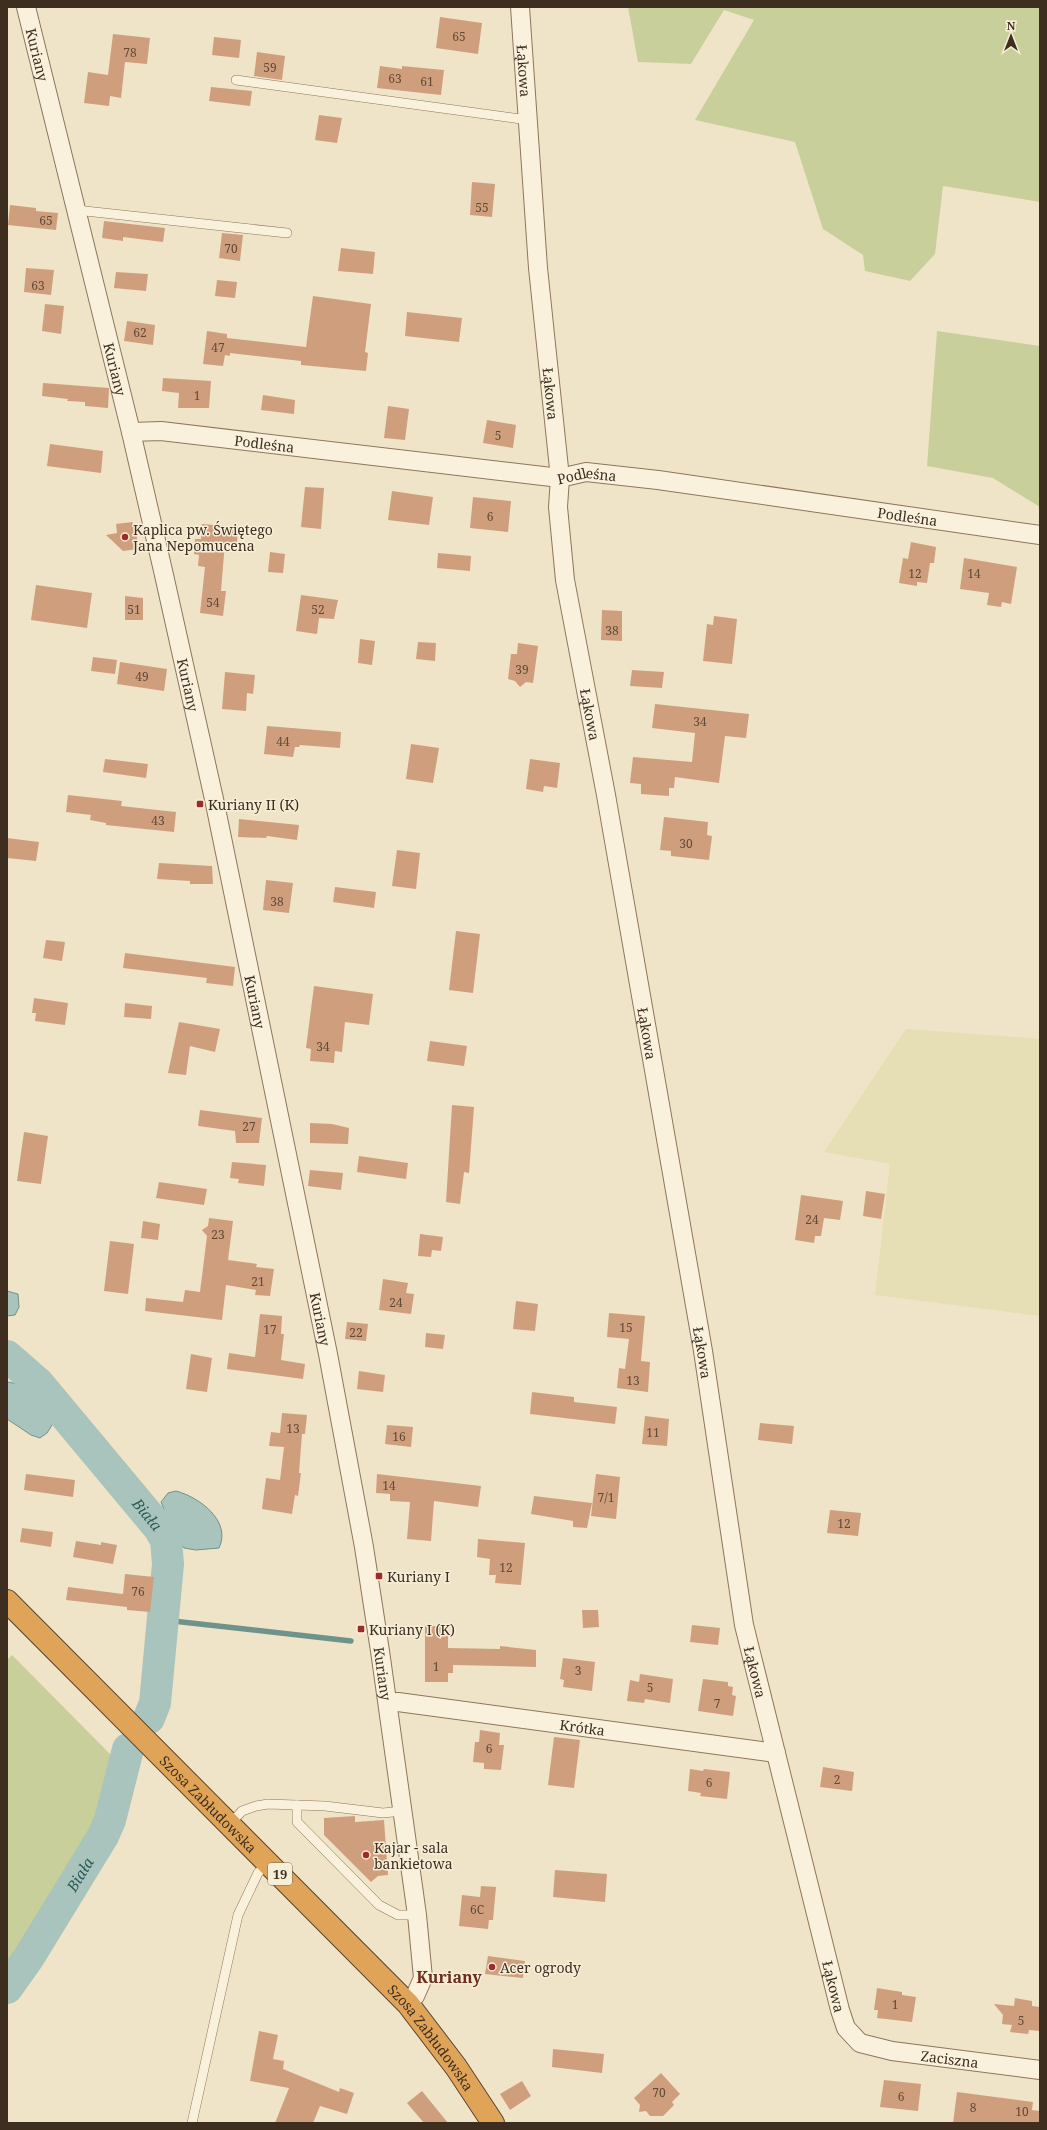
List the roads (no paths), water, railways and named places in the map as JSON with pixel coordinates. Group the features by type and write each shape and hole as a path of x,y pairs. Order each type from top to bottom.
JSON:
{"highway":[{"name":"Szosa Zabłudowska","path":"7,1601 408,2004 456,2067 493,2123"}],"street":[{"name":"Kuriany","path":"26,7 131,432 214,799 328,1354 364,1547 388,1704 417,1914 424,1978 415,1996 408,2004"},
{"name":"Łąkowa","path":"520,7 538,268 560,478 558,507 565,580 606,795 702,1351 744,1625 840,2010 846,2028 860,2043"},
{"name":"Podleśna","path":"131,432 161,431 560,478 586,472 658,480 1040,535"},
{"name":"Krótka","path":"388,1704 406,1703 776,1753"},
{"name":"Zaciszna","path":"860,2043 892,2051 1040,2070"}],"lane":[{"path":"236,80 528,120"},
{"path":"76,210 287,233"},
{"path":"298,1805 297,1822 378,1905 398,1915 417,1914"},
{"path":"230,1824 242,1811 256,1806 325,1806 383,1813 402,1811"},
{"path":"192,2123 238,1915 258,1874 268,1863"}],"water":[{"path":"7,1291 18,1294 19,1307 15,1315 7,1316"},
{"path":"9,1382 24,1386 54,1422 47,1433 40,1438 31,1435 7,1419 7,1383"},
{"path":"176,1491 194,1499 211,1512 221,1529 222,1538 219,1548 196,1550 184,1548 174,1535 161,1502 168,1493"}],"waterway":[{"name":"Biała","path":"7,1356 38,1383 159,1528 166,1540 168,1564 155,1703 149,1718"},
{"path":"164,1620 351,1641"},
{"name":"Biała","path":"7,1988 29,1957 103,1836 110,1820 128,1749"}],"place":[{"name":"Kaplica pw. Świętego Jana Nepomucena","path":"125,537"},
{"name":"Kuriany II (K)","path":"200,804"},
{"name":"Kuriany I","path":"379,1576"},
{"name":"Kuriany I (K)","path":"361,1629"},
{"name":"Kajar - sala bankietowa","path":"366,1855"},
{"name":"Acer ogrody","path":"492,1967"}],"district":[{"name":"Kuriany","path":"449,1977"}]}
